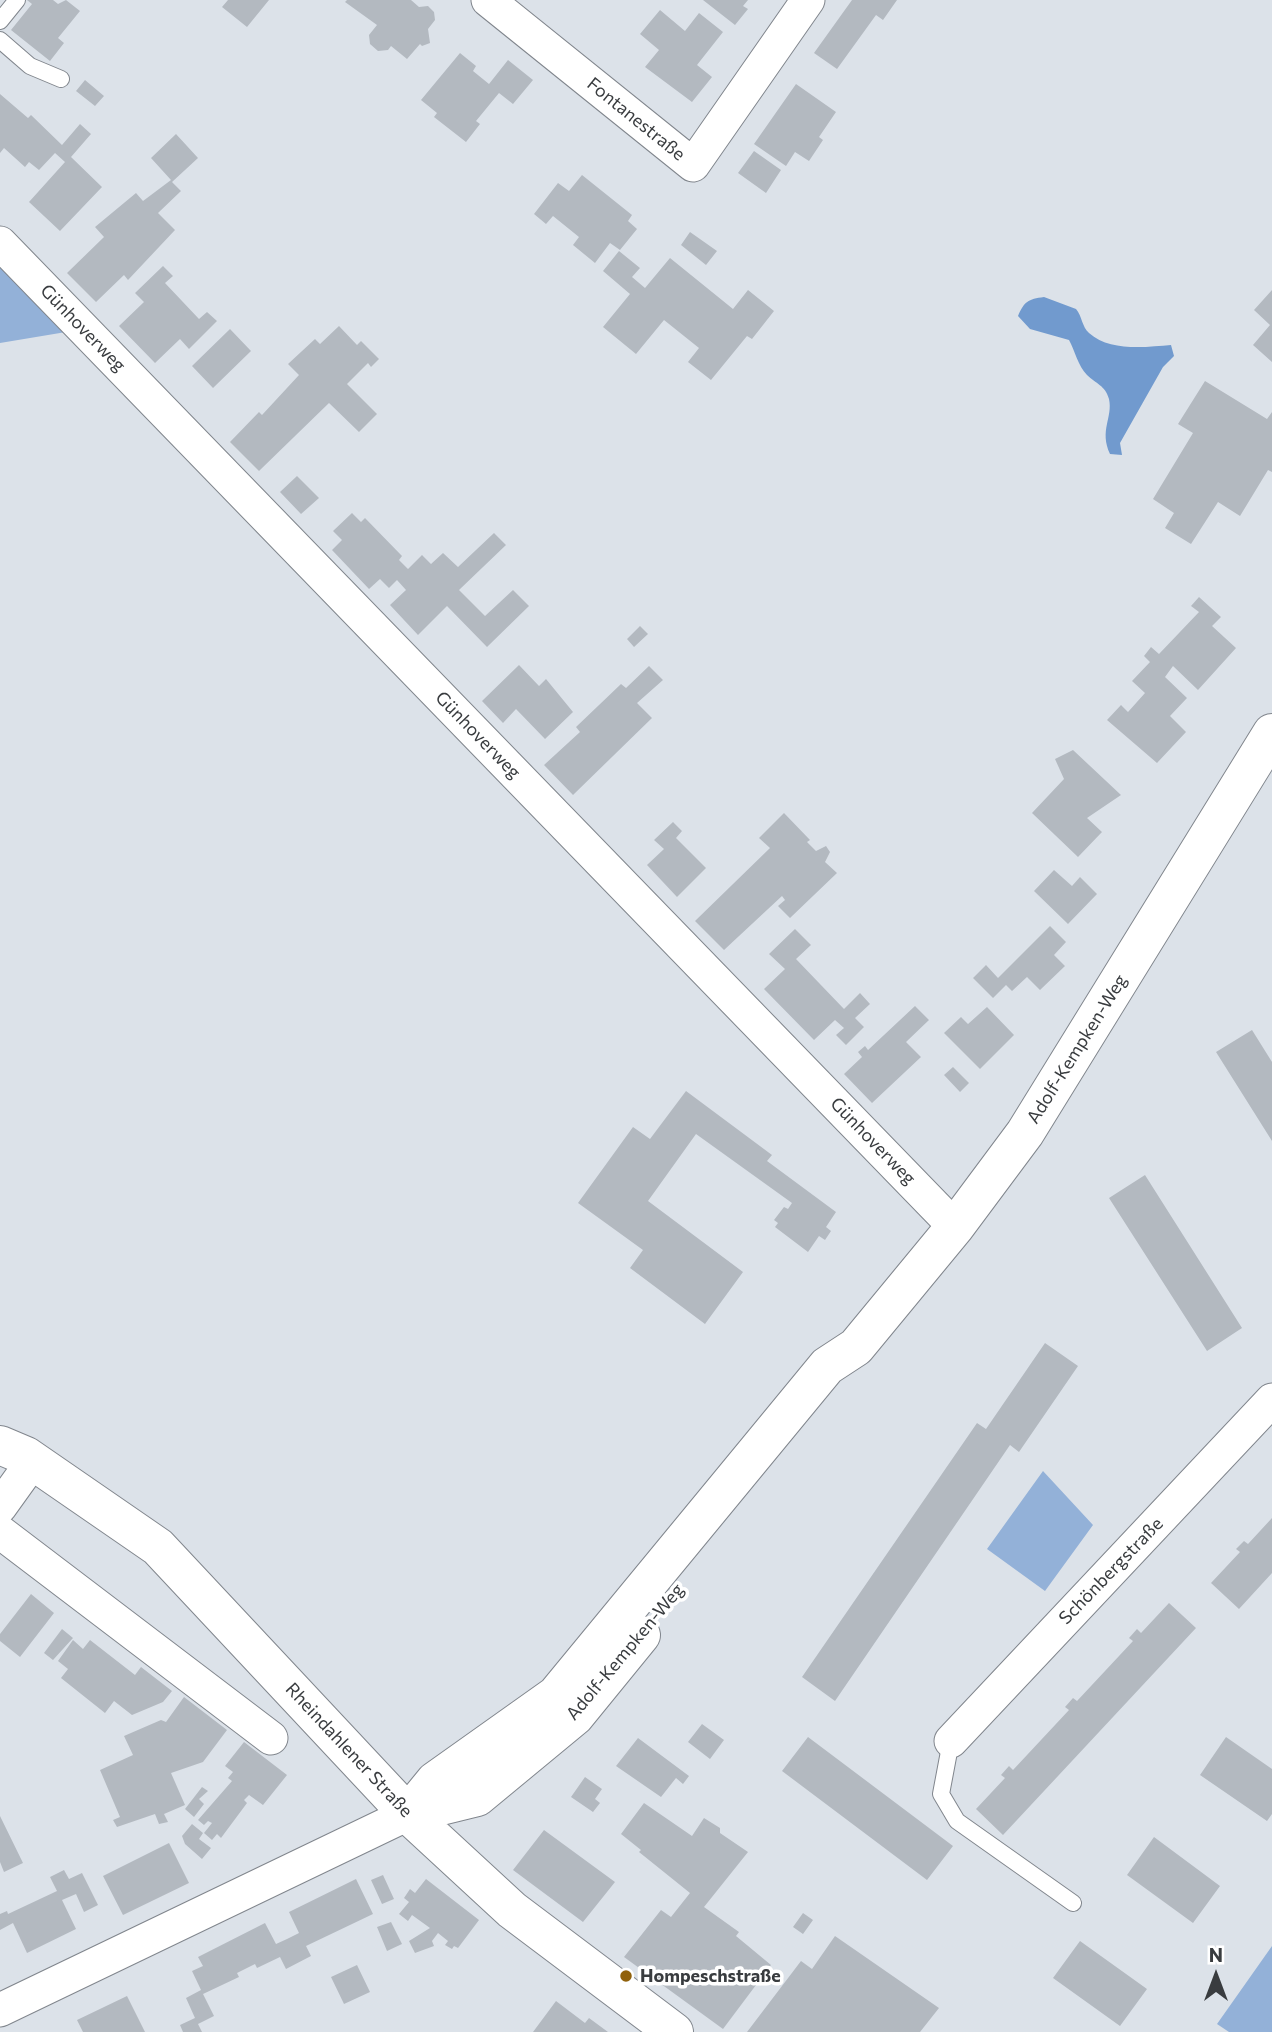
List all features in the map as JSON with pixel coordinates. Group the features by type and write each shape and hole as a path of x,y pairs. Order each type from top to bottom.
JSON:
{"main road":[{"name":"Adolf-Kempken-Weg","path":"408,1814 435,1781 556,1696 827,1366 856,1347 955,1227 1025,1133 1272,733"},
{"name":"Rheindahlener Straße","path":"16,1453 158,1548 408,1814 512,1910 674,2032"}],"street":[{"name":"Fontanestraße","path":"488,0 693,165 808,0"},
{"name":"Günhoverweg","path":"0,243 955,1227"},
{"name":"Schönbergstraße","path":"951,1741 1272,1400"},
{"name":"Rheindahlener Straße","path":"0,1507 16,1453"},
{"path":"0,1532 271,1738"},
{"path":"0,2010 408,1814"}],"lane":[{"path":"0,21 18,0"},
{"path":"0,40 30,66 61,79"},
{"path":"951,1741 941,1794 957,1821 1073,1903"}],"shaded area":[{"path":"0,258 72,331 0,343"},
{"path":"1044,297 1076,309 1087,331 1107,343 1128,347 1171,345 1174,356 1163,367 1120,443 1122,455 1110,454 1107,446 1106,431 1110,406 1107,394 1084,371 1069,340 1030,329 1018,316 1027,302"},
{"path":"1043,1471 1093,1525 1045,1591 987,1549"},
{"path":"1272,1946 1272,2032 1229,2032 1217,2024"}],"building":[{"path":"27,0 53,0 58,4 66,0 80,11 58,38 64,43 50,61 11,30 32,4"},
{"path":"228,0 269,0 247,27 222,7"},
{"path":"411,0 419,7 428,6 434,12 435,20 428,29 430,43 422,46 420,44 407,59 391,46 388,50 378,51 370,44 369,35 377,25 345,2"},
{"path":"703,0 748,0 743,6 748,9 735,25"},
{"path":"852,0 897,0 883,20 876,15 837,69 814,53"},
{"path":"660,10 685,31 699,13 723,32 697,65 712,77 692,102 645,67 659,50 640,34"},
{"path":"460,53 476,66 473,71 489,84 508,60 533,80 513,104 499,93 476,121 480,124 466,142 434,117 437,113 421,100"},
{"path":"85,80 104,96 95,106 76,91"},
{"path":"796,84 836,112 819,137 823,140 809,161 795,152 786,166 754,144"},
{"path":"0,94 28,118 31,115 62,145 80,124 91,134 71,157 102,187 60,231 29,202 65,162 55,153 39,170 29,162 25,167 4,148 0,153"},
{"path":"176,134 198,158 172,182 181,191 158,213 175,230 128,280 124,275 96,302 67,273 104,237 95,227 136,193 143,201 171,180 151,158"},
{"path":"754,151 781,170 766,193 738,173"},
{"path":"582,175 632,215 628,221 637,229 620,250 610,243 595,263 573,245 579,237 553,216 546,224 534,214 558,183 569,191"},
{"path":"690,232 717,251 706,265 681,245"},
{"path":"619,251 640,268 632,277 645,288 670,258 733,309 748,290 774,311 752,339 747,336 711,380 688,362 699,348 664,320 636,354 603,327 630,294 603,271"},
{"path":"163,266 173,276 165,283 199,319 207,312 217,321 189,349 180,339 155,363 119,326 144,302 135,293"},
{"path":"1272,290 1272,362 1253,345 1270,325 1254,310"},
{"path":"339,326 357,345 361,341 379,359 371,367 368,363 347,384 377,414 359,432 329,403 259,471 230,442 259,412 262,415 299,375 288,364 315,339 320,344"},
{"path":"230,329 251,351 213,388 192,366"},
{"path":"1205,381 1267,419 1272,412 1272,472 1268,470 1240,516 1218,502 1191,544 1165,528 1174,513 1153,499 1193,433 1178,424"},
{"path":"297,476 319,498 301,514 280,492"},
{"path":"352,513 361,522 365,518 402,556 399,560 408,569 422,555 431,564 443,553 458,567 494,533 506,545 459,590 485,616 513,590 529,606 487,647 447,606 418,635 390,605 406,590 397,580 389,588 380,579 369,589 332,550 342,540 333,531"},
{"path":"1199,597 1221,617 1212,626 1236,648 1198,690 1173,666 1165,677 1187,698 1170,716 1186,732 1157,763 1107,720 1121,705 1128,712 1145,693 1132,681 1150,662 1144,656 1151,647 1159,654 1199,612 1191,606"},
{"path":"640,626 648,634 634,647 627,639"},
{"path":"519,665 539,686 546,679 573,712 545,739 516,709 503,723 482,701"},
{"path":"649,666 663,680 637,703 652,718 573,795 544,765 580,732 576,727 621,684 626,688"},
{"path":"1073,750 1121,795 1087,818 1102,832 1078,857 1032,813 1064,779 1055,759"},
{"path":"784,813 810,840 807,842 816,851 826,846 830,852 825,862 837,873 790,918 778,906 785,900 782,896 724,950 695,921 770,848 759,838"},
{"path":"673,822 682,831 676,838 706,868 677,897 647,865 664,849 654,840"},
{"path":"1054,870 1072,886 1080,877 1097,894 1068,924 1034,891"},
{"path":"1050,926 1066,942 1054,955 1065,966 1040,990 1027,977 1012,991 1006,985 993,998 973,978 986,965 998,978"},
{"path":"795,929 811,945 796,959 844,1009 860,993 870,1004 855,1018 864,1027 846,1045 836,1035 844,1028 835,1020 814,1040 764,989 785,969 769,954"},
{"path":"915,1006 929,1020 906,1042 921,1057 872,1103 844,1074 862,1057 858,1052 865,1046 868,1050"},
{"path":"987,1007 1014,1035 980,1069 944,1033 961,1017 968,1024"},
{"path":"1252,1030 1272,1062 1272,1141 1216,1052"},
{"path":"953,1067 969,1083 960,1092 944,1075"},
{"path":"686,1091 772,1155 767,1161 836,1212 826,1227 831,1231 825,1240 819,1236 808,1252 775,1227 778,1223 774,1220 784,1207 788,1209 792,1203 696,1134 648,1201 743,1272 705,1324 630,1268 643,1250 578,1203 633,1127 650,1139"},
{"path":"1145,1175 1242,1328 1207,1351 1109,1198"},
{"path":"1045,1343 1078,1366 1019,1452 1010,1445 835,1701 802,1677 977,1423 986,1429"},
{"path":"1272,1518 1272,1573 1239,1609 1211,1583 1240,1552 1236,1549 1244,1541 1248,1544"},
{"path":"31,1594 54,1613 20,1657 0,1641 0,1634"},
{"path":"1169,1603 1196,1628 1003,1835 976,1809 1005,1778 1001,1775 1009,1766 1013,1770 1069,1710 1065,1707 1073,1698 1077,1701 1133,1641 1129,1638 1137,1629 1141,1633"},
{"path":"62,1629 73,1638 53,1660 44,1653"},
{"path":"73,1640 83,1649 90,1640 135,1675 141,1667 172,1691 163,1702 132,1715 114,1701 105,1713 61,1678 68,1669 58,1661"},
{"path":"184,1697 227,1730 203,1762 171,1773 185,1805 164,1814 168,1822 159,1824 155,1814 117,1827 113,1820 120,1817 100,1770 133,1755 124,1736 161,1720 166,1722"},
{"path":"702,1724 724,1740 710,1759 688,1742"},
{"path":"808,1737 953,1846 927,1880 782,1771"},
{"path":"1226,1737 1272,1769 1272,1814 1267,1821 1200,1775"},
{"path":"638,1738 689,1776 683,1784 676,1778 661,1797 616,1766"},
{"path":"244,1742 287,1775 263,1805 249,1795 244,1800 247,1803 221,1838 217,1834 212,1840 204,1833 212,1823 208,1821 204,1825 198,1820 232,1781 228,1778 233,1772 225,1766"},
{"path":"585,1777 602,1789 595,1799 600,1803 593,1812 571,1797"},
{"path":"202,1787 208,1791 199,1799 204,1804 194,1817 185,1809"},
{"path":"644,1803 692,1836 704,1818 748,1852 704,1907 739,1932 736,1936 771,1965 723,2029 624,1957 661,1910 671,1917 690,1893 621,1834"},
{"path":"0,1816 23,1863 4,1872 0,1862"},
{"path":"192,1824 203,1833 199,1839 211,1848 202,1859 185,1844 182,1836"},
{"path":"544,1830 615,1882 583,1922 513,1870"},
{"path":"1154,1837 1220,1886 1193,1923 1127,1875"},
{"path":"169,1843 189,1883 123,1915 103,1876"},
{"path":"64,1870 69,1879 82,1873 98,1905 84,1912 76,1894 62,1900 76,1929 27,1953 13,1923 0,1930 0,1914 7,1911 8,1914 57,1891 50,1877"},
{"path":"383,1875 394,1899 382,1904 371,1880"},
{"path":"356,1879 373,1914 306,1946 311,1956 286,1969 280,1957 257,1968 255,1964 237,1973 239,1977 203,1994 214,2016 198,2024 202,2032 183,2032 180,2025 195,2018 186,1998 201,1990 192,1971 203,1966 198,1957 265,1923 276,1944 287,1939 299,1933 289,1912"},
{"path":"426,1879 479,1920 458,1948 454,1946 452,1949 445,1945 448,1941 438,1933 432,1941 434,1946 415,1953 409,1941 430,1928 412,1915 408,1921 399,1914 409,1902 404,1898 410,1889 415,1893"},
{"path":"803,1913 813,1920 803,1934 793,1927"},
{"path":"391,1922 402,1944 387,1951 377,1927"},
{"path":"835,1936 939,2008 920,2032 747,2032 801,1961 812,1969"},
{"path":"1080,1941 1147,1989 1120,2026 1053,1978"},
{"path":"357,1965 370,1992 344,2004 331,1977"},
{"path":"127,1996 145,2032 83,2032 77,2020"},
{"path":"556,2001 585,2023 589,2018 608,2032 533,2032"}],"place":[{"name":"Hompeschstraße","path":"626,1976"}]}
